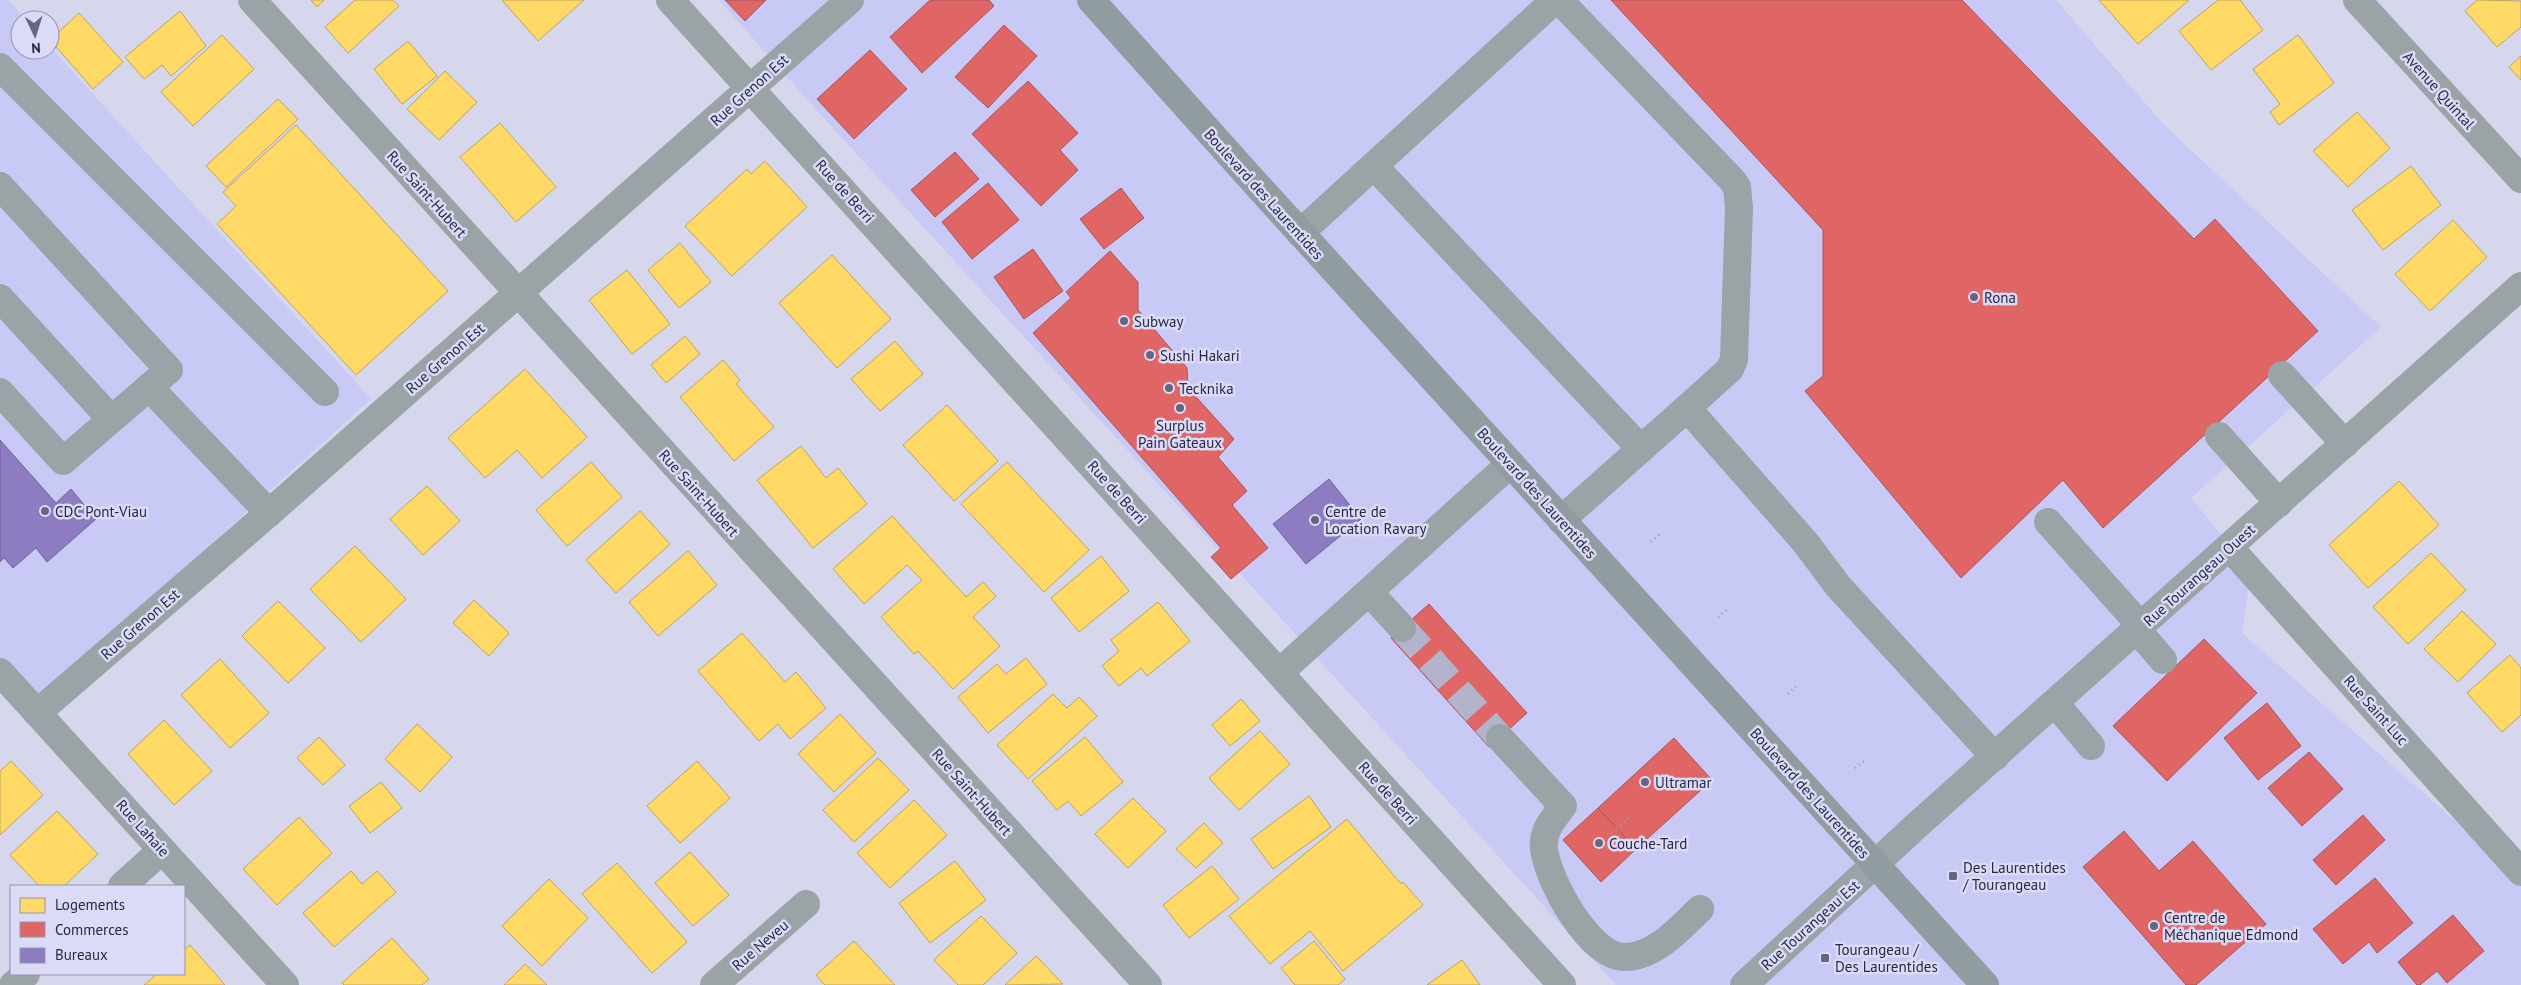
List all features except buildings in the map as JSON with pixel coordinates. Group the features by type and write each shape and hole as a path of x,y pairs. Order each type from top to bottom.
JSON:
{"main road":[{"name":"Boulevard des Laurentides","path":"1091,0 1300,233 1985,985"}],"street":[{"name":"Rue Saint-Hubert","path":"252,0 517,294 1148,985"},
{"name":"Rue de Berri","path":"670,0 752,88 1562,985"},
{"name":"Rue Grenon Est","path":"37,713 269,513 850,0"},
{"path":"1300,233 1555,0"},
{"path":"1559,0 1706,152 1737,187 1739,208 1734,359 1730,369 1561,520"},
{"name":"Avenue Quintal","path":"2357,0 2521,180"},
{"path":"0,67 326,392"},
{"path":"1374,166 1641,449"},
{"path":"0,186 169,370 63,461 0,392"},
{"name":"Rue Tourangeau Ouest","path":"1876,865 2521,286"},
{"path":"0,298 111,419"},
{"path":"2282,375 2345,444"},
{"path":"149,388 269,513"},
{"path":"1687,408 1806,542 1838,586 1995,757"},
{"path":"2219,436 2279,503"},
{"path":"1280,672 1510,464"},
{"path":"2048,522 2139,628 2162,660"},
{"name":"Rue Saint Luc","path":"2230,548 2521,872"},
{"path":"1369,592 1402,628"},
{"name":"Rue Lahaie","path":"0,672 286,985"},
{"path":"2055,703 2091,746"},
{"path":"1500,738 1563,806 1547,826 1544,849 1546,857 1557,888 1574,916 1600,947 1612,955 1626,957 1643,954 1658,946 1700,909"},
{"path":"123,885 162,850"},
{"name":"Rue Tourangeau Est","path":"1744,985 1876,865"},
{"name":"Rue Neveu","path":"714,985 806,904"},
{"path":"13,985 25,975"}],"path":[{"path":"1651,542 1662,532"},
{"path":"1718,617 1728,610"},
{"path":"1788,694 1797,685"},
{"path":"1855,768 1866,760"},
{"path":"1617,829 1631,816"}],"shaded area":[{"path":"0,0 8,0 17,10 10,10 10,60 60,60 60,58 371,399 39,700 0,657"},
{"path":"719,0 2056,0 2165,126 2381,327 2191,498 2251,571 2242,633 2521,879 2521,985 1616,985 811,104"}],"tunnel":[{"path":"1402,628 1500,738"}],"place":[{"name":"Rona","path":"1974,297"},
{"name":"Subway","path":"1124,321"},
{"name":"Sushi Hakari","path":"1150,355"},
{"name":"Tecknika","path":"1169,388"},
{"name":"Surplus Pain Gateaux","path":"1180,408"},
{"name":"CDC Pont-Viau","path":"45,511"},
{"name":"Centre de Location Ravary","path":"1315,520"},
{"name":"Ultramar","path":"1645,782"},
{"name":"Couche-Tard","path":"1599,843"},
{"name":"Des Laurentides / Tourangeau","path":"1953,876"},
{"name":"Centre de Méchanique Edmond","path":"2154,926"},
{"name":"Tourangeau / Des Laurentides","path":"1825,958"}]}
